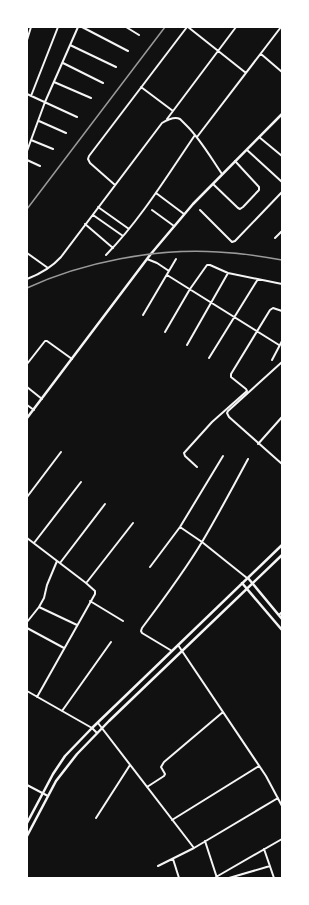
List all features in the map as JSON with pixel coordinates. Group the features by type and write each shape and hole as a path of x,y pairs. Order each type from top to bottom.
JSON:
{"street":[{"path":"31,96 58,27"},
{"path":"27,151 45,102 78,27"},
{"path":"82,27 128,51"},
{"path":"126,27 140,35"},
{"path":"115,185 90,163 88,158 187,27 246,73"},
{"path":"27,279 57,262 236,27"},
{"path":"106,255 114,248 129,229 196,136 282,27"},
{"path":"27,29 31,28"},
{"path":"27,40 31,28"},
{"path":"70,45 116,67"},
{"path":"261,54 282,72"},
{"path":"62,63 103,83"},
{"path":"54,82 91,98"},
{"path":"141,87 173,111"},
{"path":"27,94 77,117"},
{"path":"27,418 146,259 193,204 282,114"},
{"path":"167,119 180,119 196,136 222,174"},
{"path":"39,121 66,133"},
{"path":"259,138 282,156"},
{"path":"31,140 53,149"},
{"path":"247,150 282,182"},
{"path":"27,160 40,166"},
{"path":"213,184 238,208 240,209 243,207 259,190 259,187 235,162"},
{"path":"200,210 232,242 235,241 282,192"},
{"path":"156,193 184,214"},
{"path":"98,207 129,229"},
{"path":"152,210 174,226"},
{"path":"92,215 123,236"},
{"path":"85,224 114,248"},
{"path":"275,238 282,231"},
{"path":"27,253 48,268"},
{"path":"146,259 157,263 169,271"},
{"path":"143,315 176,259"},
{"path":"165,332 190,289 207,265 228,273 282,284"},
{"path":"187,344 228,273"},
{"path":"166,275 279,345"},
{"path":"209,358 258,279"},
{"path":"197,467 185,456 184,453 212,422 247,391 230,375 270,310 273,308 282,311"},
{"path":"27,364 44,341 47,341 72,359"},
{"path":"272,360 282,341"},
{"path":"282,362 227,413 229,417 258,444 282,464"},
{"path":"27,387 42,399"},
{"path":"27,405 34,410"},
{"path":"258,444 282,417"},
{"path":"27,497 61,452"},
{"path":"150,567 180,527 223,456"},
{"path":"172,651 144,635 141,631 202,542 230,494 248,459"},
{"path":"34,544 81,482"},
{"path":"60,563 105,504"},
{"path":"86,582 133,523"},
{"path":"180,527 248,578 282,619"},
{"path":"27,538 86,582 95,591 95,594 37,697"},
{"path":"27,823 53,774 65,756 98,722 282,545"},
{"path":"27,836 56,781 77,754 181,651 282,555"},
{"path":"27,622 44,598 46,585 57,561"},
{"path":"242,583 282,630"},
{"path":"90,601 123,621"},
{"path":"39,607 77,625"},
{"path":"278,615 282,612"},
{"path":"27,628 64,648"},
{"path":"62,711 111,642"},
{"path":"178,645 259,766 282,806"},
{"path":"27,691 92,728 97,733"},
{"path":"147,786 164,776 165,774 161,767 162,764 223,712"},
{"path":"98,722 194,848"},
{"path":"96,818 131,765"},
{"path":"172,820 259,766"},
{"path":"27,785 48,796"},
{"path":"158,866 194,848 278,798"},
{"path":"206,841 217,878 282,839"},
{"path":"264,849 274,878"},
{"path":"173,859 179,878"},
{"path":"229,878 270,866"}],"railway":[{"path":"27,209 165,27"},
{"path":"27,288 49,279 96,264 170,252 194,251 234,253 282,260"}]}
